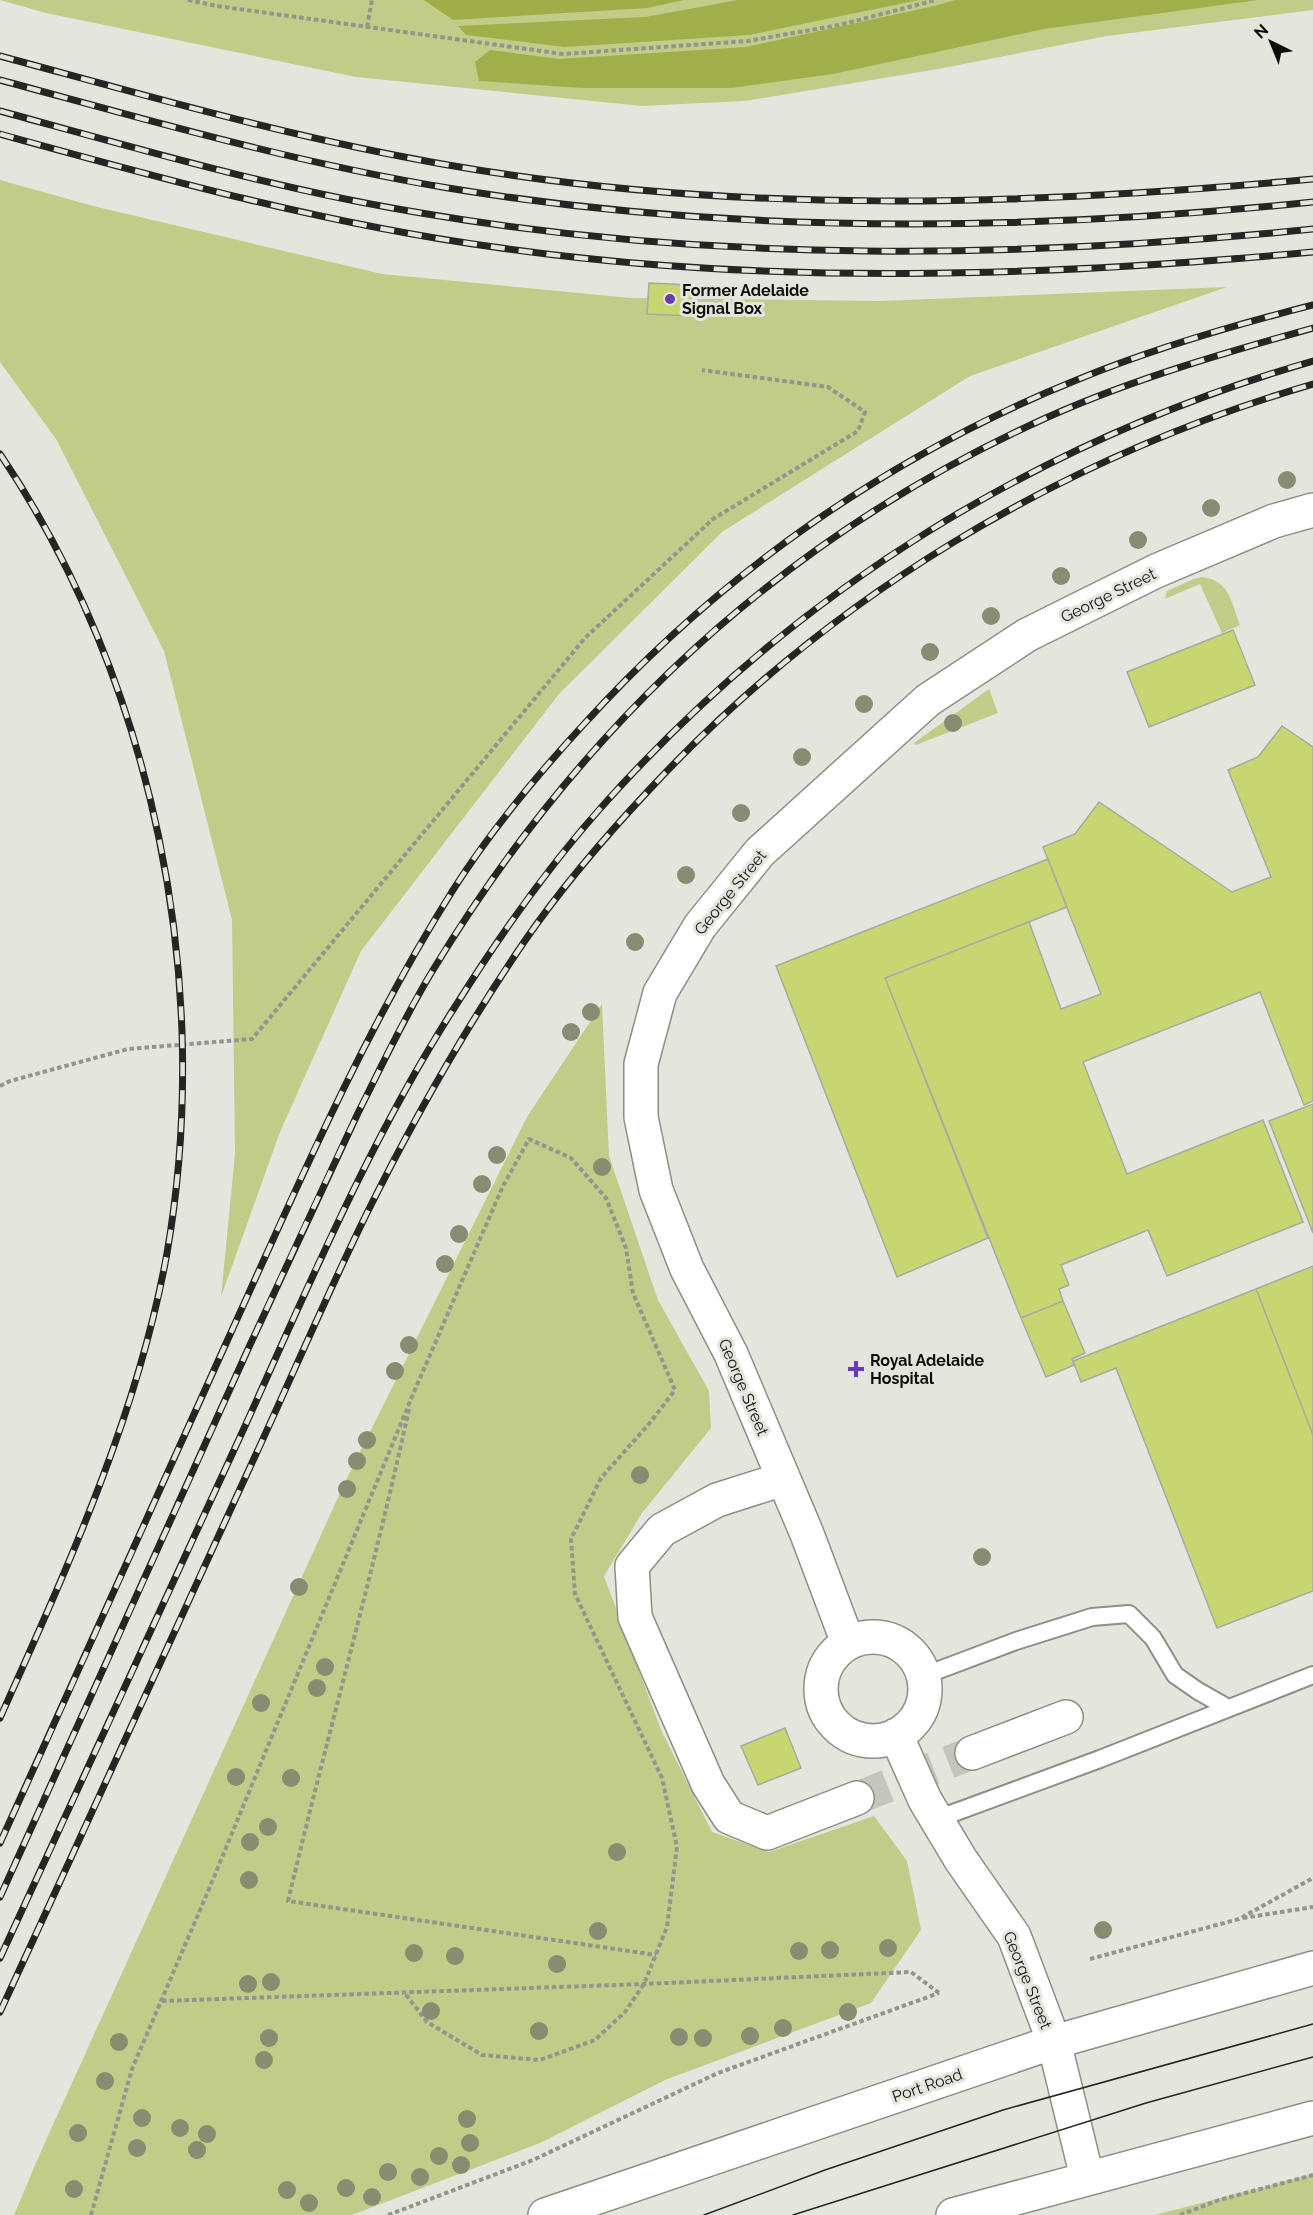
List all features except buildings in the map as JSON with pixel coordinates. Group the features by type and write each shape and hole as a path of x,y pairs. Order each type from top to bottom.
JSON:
{"street":[{"name":"George Street","path":"848,1643 807,1534 731,1354 687,1269 656,1190 641,1117 641,1064 660,993 700,926 760,852 928,700 1027,635 1156,571 1274,520 1313,510"},
{"path":"783,1479 717,1500 662,1530 632,1566 635,1617 708,1784 729,1817 767,1833 857,1798"},
{"path":"879,1637 894,1641 907,1650 917,1662 923,1676 924,1694 920,1711 910,1725 896,1735 881,1740 865,1740 849,1736 827,1713 821,1698 821,1682 826,1666 835,1653 848,1643 863,1638 879,1637"},
{"path":"972,1753 1066,1717"},
{"name":"George Street","path":"896,1735 926,1800 961,1860 1014,1936 1054,2042 1087,2177"},
{"name":"Port Road","path":"545,2215 1054,2042 1313,1968"},
{"path":"953,2215 1087,2177 1313,2118"}],"lane":[{"path":"923,1676 1016,1641 1092,1617 1128,1614 1153,1638 1175,1675 1228,1708"},
{"path":"937,1819 1100,1759 1313,1675"}],"path":[{"path":"188,0 217,6 564,54 748,41 839,25 936,0"},
{"path":"206,0 217,6"},
{"path":"367,27 372,0"},
{"path":"0,1086 10,1081 128,1049 252,1038 585,638 713,519 858,431 865,412 828,387 702,370"},
{"path":"91,2215 132,2069 411,1399 502,1188 529,1139 571,1158 606,1198 626,1248 633,1293 675,1390 649,1424 601,1478 571,1539 575,1594 662,1778 677,1847 667,1927 644,1984 626,2012 595,2040 540,2060 482,2055 427,2022 404,1992"},
{"path":"411,1399 390,1495 328,1732 288,1901 656,1955"},
{"path":"1239,1919 1313,1878"},
{"path":"1090,1959 1239,1919 1313,1907"},
{"path":"162,2001 910,1972 939,1993 718,2073 533,2160 388,2215"},
{"path":"1180,2215 1219,2200 1313,2175"}],"shaded area":[{"path":"0,0 1313,0 1313,10 1107,36 938,69 745,101 642,106 356,77 46,13"},
{"path":"424,0 684,0 647,8 453,20"},
{"path":"738,0 919,0 749,35 565,47 466,35 458,26 645,17"},
{"path":"955,0 1258,0 1044,29 833,74 732,88 582,88 479,81 475,62 490,50 559,59 746,47"},
{"path":"0,180 93,206 382,274 631,298 881,301 1227,287 970,376 722,532 559,694 361,951 280,1132 221,1297 235,1154 232,920 164,651 56,439 0,362"},
{"path":"1201,577 1211,579 1224,587 1240,625 1222,633 1200,584 1165,599 1167,591"},
{"path":"989,689 998,713 916,745 914,743"},
{"path":"602,1004 609,1156 658,1300 709,1391 711,1428 642,1513 604,1576 661,1730 712,1832 769,1852 874,1816 907,1861 921,1930 871,2003 665,2080 540,2143 352,2215 14,2215 345,1482 527,1117"},
{"path":"1313,2174 1313,2215 1155,2215"}],"tunnel":[{"path":"857,1798 972,1753"}],"tram line":[{"path":"704,2215 825,2170 1003,2110 1313,2024"},
{"path":"793,2215 1146,2103 1313,2057"}],"railway":[{"path":"0,56 222,116 335,143 448,165 555,181 663,192 771,199 988,200 1097,195 1313,179"},
{"path":"0,80 222,140 391,178 555,203 663,214 771,221 880,224 988,223 1097,219 1313,202"},
{"path":"0,111 209,168 368,204 532,229 643,241 754,248 866,251 978,250 1202,239 1313,229"},
{"path":"0,134 245,199 307,213 431,237 596,259 698,268 903,274 1109,267 1313,252"},
{"path":"0,1843 283,1217 363,1050 421,942 453,890 499,825 549,763 638,668 693,616 812,523 876,481 1009,409 1079,379 1195,338 1313,305"},
{"path":"0,1897 249,1347 385,1059 433,970 491,880 555,797 623,718 697,646 777,579 861,519 952,465 1080,403 1179,368 1313,328"},
{"path":"0,1958 315,1271 368,1161 396,1107 458,1002 510,924 566,849 606,802 680,725 759,654 841,590 928,532 1019,480 1113,434 1211,394 1313,361"},
{"path":"0,2012 365,1217 420,1111 460,1043 524,942 568,883 632,808 719,720 793,656 871,596 953,542 1039,494 1128,452 1219,415 1313,384"},
{"path":"0,454 53,543 98,637 133,736 159,838 175,942 182,1046 180,1151 167,1253 138,1373 119,1432 75,1548 0,1718"}],"place":[{"name":"Former Adelaide Signal Box","path":"670,299"},
{"name":"Royal Adelaide Hospital","path":"856,1369"}]}
